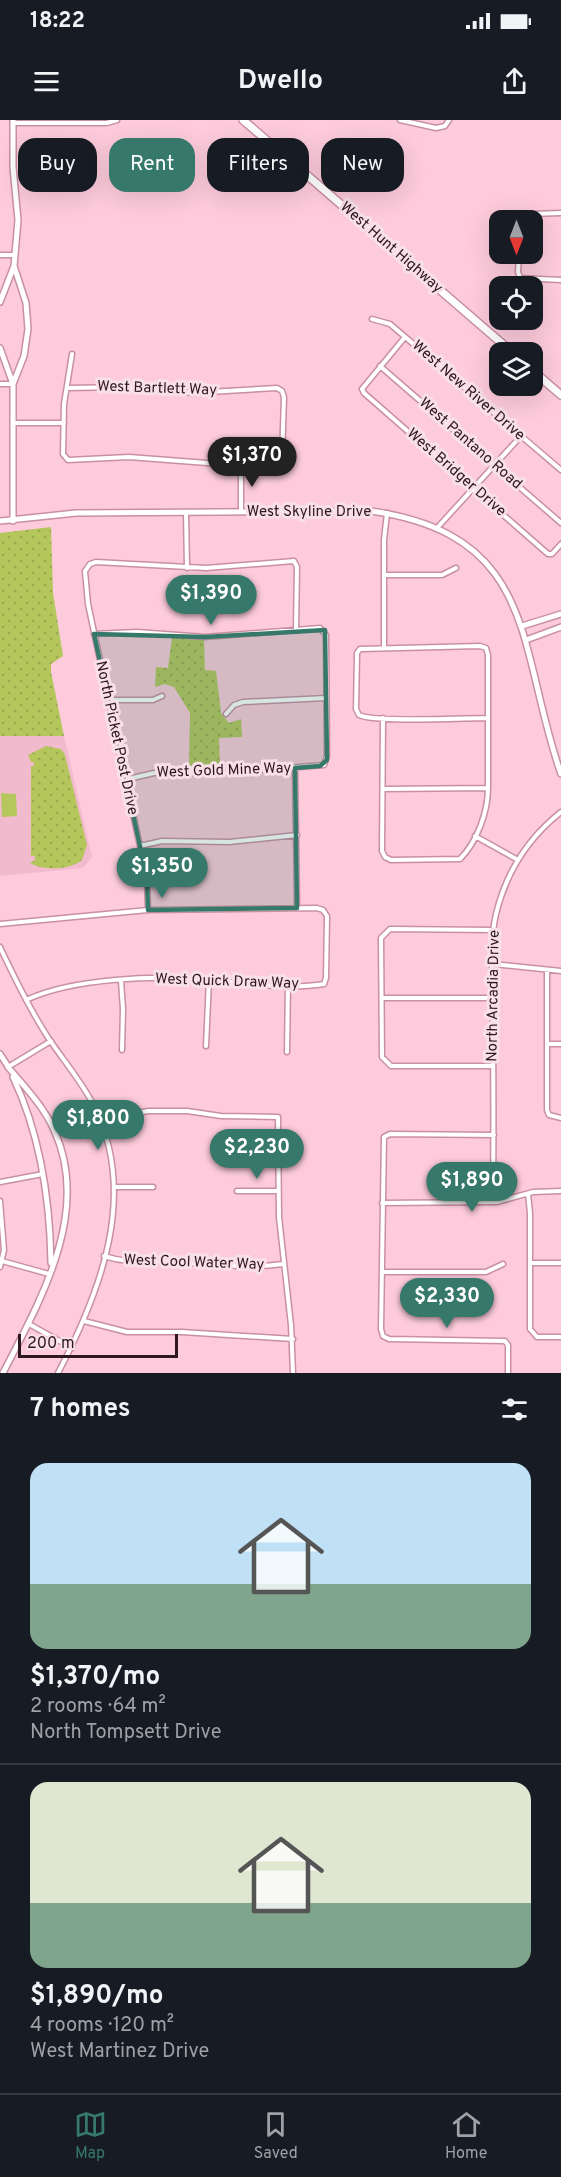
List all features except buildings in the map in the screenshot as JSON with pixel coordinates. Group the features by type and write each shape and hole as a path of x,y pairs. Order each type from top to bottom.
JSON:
{"main road":[{"name":"West Hunt Highway","path":"243,120 500,342"},
{"path":"543,379 561,395"}],"street":[{"path":"0,302 14,266 18,220 13,167 13,122 107,123 117,120"},
{"path":"400,120 436,128 445,126 449,120"},
{"path":"543,214 561,213"},
{"path":"0,255 15,255"},
{"path":"518,264 520,278 561,280"},
{"path":"13,384 24,356 28,329 26,303 14,266"},
{"name":"West New River Drive","path":"372,319 390,324 561,470"},
{"path":"380,366 405,337"},
{"path":"0,348 13,384 13,521"},
{"path":"72,354 64,423 63,454 66,458 129,457 189,464 241,463 241,513"},
{"name":"West Bridger Drive","path":"380,366 362,388 364,393 548,554 552,554 561,544"},
{"name":"West Pantano Road","path":"380,366 561,523"},
{"path":"0,384 13,384"},
{"name":"West Bartlett Way","path":"67,388 125,387 192,393 277,388 282,391 282,458 241,463"},
{"path":"13,423 64,423"},
{"path":"437,528 521,436"},
{"name":"West Skyline Drive","path":"0,521 62,514 371,511 387,513 437,528 455,537 494,572 509,595 522,626 561,774"},
{"path":"186,513 187,568 294,561 297,567 296,629"},
{"path":"384,647 387,513"},
{"name":"North Picket Post Drive","path":"148,910 147,879 107,700 88,604 85,571 96,562 187,568"},
{"path":"384,575 442,575 456,568"},
{"path":"522,626 561,614"},
{"path":"526,640 561,627"},
{"path":"94,634 137,632 205,638 296,629 320,628 325,630 326,698 243,702 234,705 226,714"},
{"path":"383,718 382,851 385,857 391,860 459,859 475,836 485,815 488,788 488,718 486,648 384,647 360,649 357,653 356,709 359,715 365,718 383,718 488,718"},
{"path":"107,700 153,700 162,696"},
{"name":"West Gold Mine Way","path":"124,780 154,773 221,773 324,765 327,756 326,698"},
{"path":"0,924 148,910 297,908 295,768"},
{"path":"383,789 488,788"},
{"name":"North Arcadia Drive","path":"497,1202 493,1183 494,930 505,886 518,860 546,824 561,812"},
{"path":"139,846 162,841 229,842 297,835"},
{"path":"475,836 518,860"},
{"name":"West Quick Draw Way","path":"26,1000 62,987 121,981 209,980 324,984 327,916 323,910 297,908"},
{"path":"494,930 390,929 381,938 382,1057 385,1064 391,1066 494,1066"},
{"path":"0,947 26,1000 82,1085 100,1121 110,1151 115,1187 113,1221 104,1256 84,1321 58,1373"},
{"path":"493,963 561,971"},
{"path":"547,970 549,1115 561,1118"},
{"path":"206,1046 209,980"},
{"path":"121,981 122,1050"},
{"path":"287,1052 288,984"},
{"path":"382,998 493,998"},
{"path":"8,1067 51,1041"},
{"path":"547,1044 561,1044"},
{"path":"0,1054 47,1117 63,1155 68,1185 67,1210 50,1271 29,1324 3,1373"},
{"path":"8,1067 28,1111 43,1174 51,1236 50,1271"},
{"path":"100,1121 148,1111 187,1111 221,1116 278,1118 278,1191 293,1373"},
{"path":"494,1135 390,1134 384,1137 383,1336 389,1339 505,1341 508,1345 508,1373"},
{"path":"0,1182 43,1174"},
{"path":"115,1187 153,1187"},
{"path":"237,1191 278,1191"},
{"path":"382,1203 497,1202 528,1194 561,1191"},
{"path":"528,1194 532,1333 537,1337 561,1337"},
{"path":"0,1201 2,1261 0,1267"},
{"name":"West Cool Water Way","path":"104,1256 132,1263 176,1262 248,1268 283,1264"},
{"path":"2,1261 50,1271"},
{"path":"530,1263 561,1263"},
{"path":"382,1272 486,1272 503,1264"},
{"path":"84,1321 127,1332 182,1332 292,1339"},
{"path":"29,1324 72,1348"}],"highlighted area":[{"path":"325,630 327,760 320,766 295,768 297,908 148,910 147,879 94,634 205,637"}],"shaded area":[{"path":"0,736 64,736 92,857 83,868 0,876"}],"green space":[{"path":"51,527 53,593 63,656 51,664 51,672 64,736 0,736 0,533"},
{"path":"172,638 204,640 205,670 216,671 221,713 229,723 241,719 242,737 219,738 220,769 189,769 190,713 174,687 165,684 155,687 156,667 168,668"},
{"path":"46,746 61,749 65,755 87,845 82,860 71,866 49,868 30,863 35,860 35,856 31,856 31,766 34,766 34,763 28,755"},
{"path":"1,793 16,794 17,816 2,817"}]}
